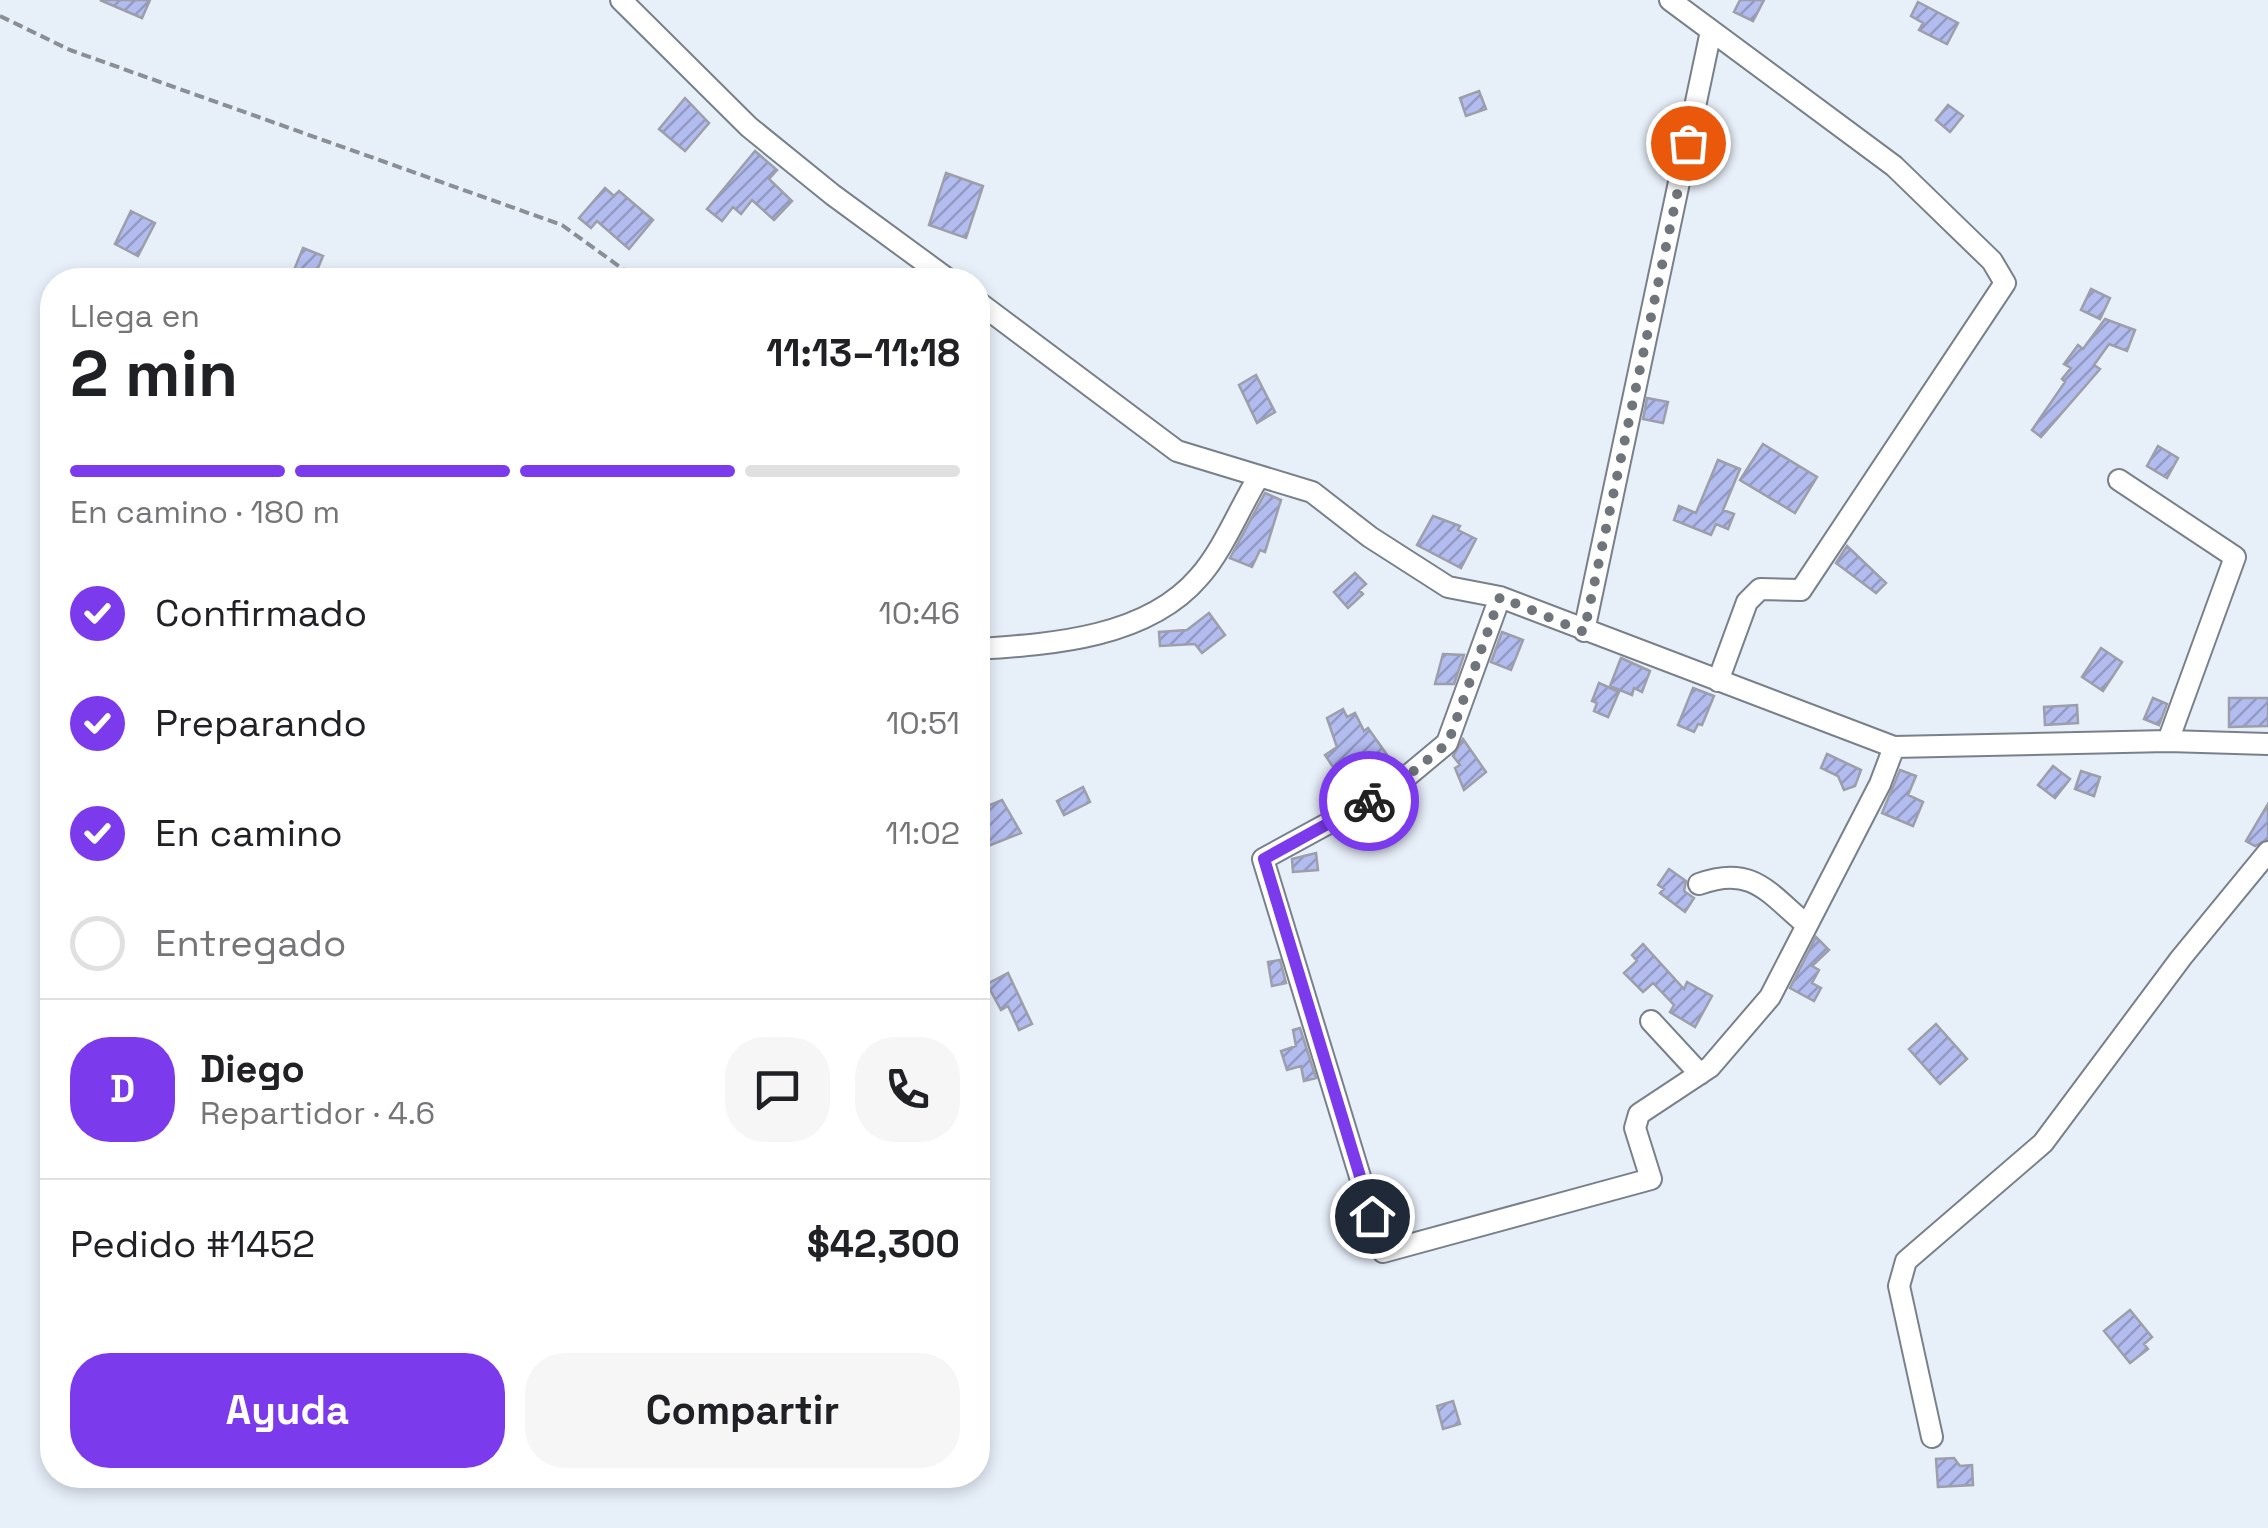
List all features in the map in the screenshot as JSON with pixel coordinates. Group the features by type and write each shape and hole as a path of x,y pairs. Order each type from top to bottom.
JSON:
{"street":[{"path":"621,0 749,127 832,196 931,268"},
{"path":"1670,0 1894,166 1992,261 2005,283 1801,590 1760,589 1746,602 1718,682"},
{"path":"1584,632 1711,30"},
{"path":"990,311 1176,451 1312,492 1370,537 1448,587 1500,597 1894,747 2168,741 2268,744"},
{"path":"990,648 1032,645 1122,628 1181,596 1202,574 1258,478"},
{"path":"2118,480 2235,557 2168,741"},
{"path":"1500,597 1448,743 1393,788 1264,859 1383,1252 1650,1179 1635,1128 1639,1114 1700,1074 1770,997 1880,784 1894,747"},
{"path":"1932,1437 1899,1286 1906,1261 2043,1143 2182,958 2268,852"},
{"path":"1699,884 1716,878 1748,878 1807,925"},
{"path":"1651,1020 1700,1074"}],"path":[{"path":"0,16 70,50 562,225 621,268"}],"building":[{"path":"100,0 150,0 142,18"},
{"path":"1740,0 1764,0 1753,21 1734,12"},
{"path":"1918,2 1958,23 1947,44 1919,30 1923,23 1911,16"},
{"path":"1479,91 1486,109 1466,116 1460,98"},
{"path":"685,98 709,123 685,151 659,129"},
{"path":"1948,105 1963,116 1950,132 1936,120"},
{"path":"755,151 777,170 769,179 792,201 774,220 752,200 741,214 733,207 722,221 707,209"},
{"path":"946,173 983,186 966,238 929,225"},
{"path":"605,188 614,196 619,191 653,220 629,249 597,221 591,228 579,218"},
{"path":"131,211 155,223 138,256 115,244"},
{"path":"303,248 323,256 318,268 295,268"},
{"path":"2091,289 2110,298 2100,319 2081,310"},
{"path":"2105,319 2135,330 2127,351 2109,344 2094,365 2100,369 2041,437 2032,430 2065,382 2062,379 2071,368 2064,364 2078,345 2083,349"},
{"path":"1256,375 1275,412 1257,423 1239,385"},
{"path":"1647,398 1668,402 1663,423 1643,419"},
{"path":"1763,444 1817,477 1795,513 1740,480"},
{"path":"2158,446 2178,458 2167,478 2147,466"},
{"path":"1718,460 1740,469 1723,510 1734,514 1728,529 1716,524 1711,535 1674,520 1679,506 1696,513"},
{"path":"1265,493 1281,500 1265,552 1260,550 1252,567 1230,558"},
{"path":"1433,516 1460,526 1458,530 1476,539 1461,568 1417,545"},
{"path":"1847,546 1886,583 1876,593 1836,563"},
{"path":"1355,573 1366,584 1359,590 1363,594 1348,608 1334,592"},
{"path":"1209,613 1225,635 1202,653 1195,644 1160,646 1159,632 1187,630"},
{"path":"1502,632 1523,640 1511,670 1491,662"},
{"path":"2101,648 2122,662 2103,691 2082,677"},
{"path":"1443,654 1464,655 1454,684 1435,684"},
{"path":"1621,658 1650,671 1642,692 1634,688 1632,695 1610,686"},
{"path":"1599,683 1619,692 1608,717 1594,711 1597,703 1592,701"},
{"path":"1693,688 1714,696 1702,725 1698,724 1694,732 1678,725"},
{"path":"2153,698 2167,704 2159,725 2144,719"},
{"path":"2229,698 2268,698 2268,726 2229,727"},
{"path":"2077,705 2078,723 2045,725 2044,707"},
{"path":"1343,709 1347,717 1355,713 1364,731 1368,728 1395,766 1352,795 1325,755 1337,747 1327,718"},
{"path":"1463,739 1486,772 1464,790 1455,768 1460,765 1453,756"},
{"path":"1827,754 1861,770 1855,786 1844,790 1838,776 1821,768"},
{"path":"2053,766 2070,779 2055,798 2038,785"},
{"path":"1900,770 1916,776 1908,795 1923,802 1913,826 1882,813"},
{"path":"2081,771 2100,777 2094,796 2075,789"},
{"path":"1083,787 1090,802 1064,815 1057,801"},
{"path":"1002,800 1021,833 990,845 990,805"},
{"path":"2268,804 2268,839 2255,846 2246,841"},
{"path":"1382,809 1392,825 1371,838 1361,821"},
{"path":"1316,853 1318,870 1293,872 1292,859"},
{"path":"1669,869 1686,881 1684,891 1694,898 1685,912 1660,893 1664,889 1658,885"},
{"path":"1816,937 1829,950 1812,966 1819,970 1812,983 1821,988 1814,1001 1790,988"},
{"path":"1643,944 1684,989 1687,982 1712,996 1695,1027 1670,1012 1674,1005 1653,983 1643,992 1624,973 1637,961 1632,955"},
{"path":"1280,960 1286,983 1272,986 1268,962"},
{"path":"1008,973 1032,1024 1019,1030 1008,1006 1001,1010 990,982"},
{"path":"1936,1024 1967,1059 1940,1084 1909,1049"},
{"path":"1300,1028 1316,1078 1304,1081 1301,1066 1287,1070 1281,1051 1296,1046 1293,1030"},
{"path":"2130,1310 2152,1337 2144,1344 2148,1349 2130,1363 2104,1331"},
{"path":"1453,1401 1460,1424 1443,1429 1437,1406"},
{"path":"1954,1458 1960,1466 1972,1465 1973,1485 1938,1487 1936,1459"}],"way so far":[{"path":"1369,801 1393,788 1448,743 1500,597 1584,632 1688,143"}],"route":[{"path":"1369,801 1264,859 1372,1216"}]}
